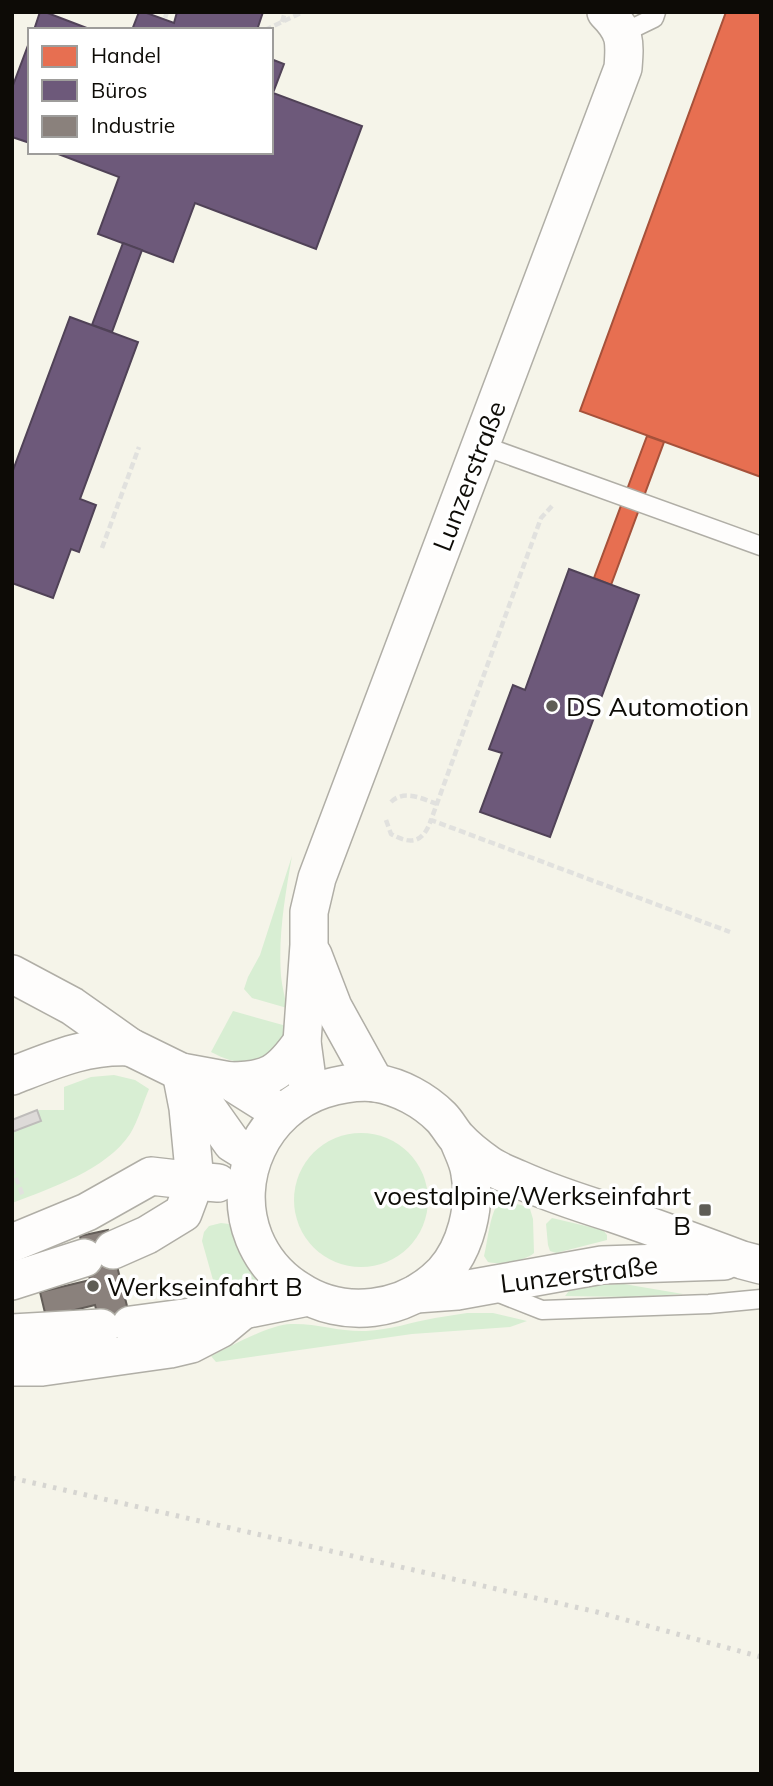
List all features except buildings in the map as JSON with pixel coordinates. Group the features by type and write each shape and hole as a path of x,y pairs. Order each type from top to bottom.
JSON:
{"street":[{"name":"Lunzerstraße","path":"295,1103 302,1042 309,912 317,878 623,68 625,43 613,23"},
{"name":"Lunzerstraße","path":"309,945 332,1007 375,1083"},
{"path":"12,974 72,1006 130,1047 181,1072 230,1081 295,1103 265,1133 250,1171"},
{"path":"230,1081 248,1081 278,1071 302,1042"},
{"path":"12,1076 91,1048 130,1047"},
{"path":"181,1072 250,1171"},
{"path":"12,1281 99,1254 147,1235 183,1213 195,1181 188,1108 181,1072"},
{"name":"Lunzerstraße","path":"295,1103 341,1083 375,1083 399,1089 422,1101 443,1118 458,1139 491,1167 549,1193 751,1263"},
{"name":"Lunzerstraße","path":"250,1171 247,1212 254,1238 267,1262 285,1282 308,1297 334,1306 363,1309 390,1305 416,1294 444,1272 463,1242 472,1208 470,1172 458,1139"},
{"path":"12,1243 87,1212 151,1176 195,1181 250,1171"},
{"name":"Lunzerstraße","path":"416,1294 457,1291 602,1265 751,1263"},
{"path":"12,1334 116,1326 243,1310 308,1297"},
{"path":"12,1367 42,1367 191,1344 220,1329 243,1310"}],"lane":[{"path":"613,23 654,18 656,12"},
{"path":"481,445 761,546"},
{"path":"481,1286 542,1310 709,1304 761,1299"}],"path":[{"path":"282,22 285,12"},
{"path":"269,28 303,12"},
{"path":"102,548 139,447"},
{"path":"386,815 385,822 391,834 404,841 418,839 427,832 541,518 550,507 562,503"},
{"path":"387,808 394,798 404,795 438,804"},
{"path":"431,820 730,932"},
{"path":"12,1168 27,1205"}],"green space":[{"path":"292,856 280,946 281,976 287,1008 252,998 244,989 260,955"},
{"path":"233,1011 290,1027 270,1057 246,1062 233,1061 211,1052"},
{"path":"114,1075 135,1080 149,1089 130,1134 120,1147 77,1176 12,1203 12,1120 37,1110 64,1110 64,1087 91,1077"},
{"path":"361,1133 386,1138 408,1153 423,1175 428,1200 423,1225 408,1247 386,1262 361,1267 336,1262 314,1247 299,1225 294,1200 299,1175 314,1153 336,1138"},
{"path":"501,1201 530,1209 534,1253 512,1262 488,1262 484,1256 490,1226 494,1211"},
{"path":"552,1218 603,1230 607,1240 556,1253 550,1251 546,1224"},
{"path":"229,1224 239,1251 259,1285 256,1292 221,1295 215,1287 202,1241 209,1226"},
{"path":"624,1284 683,1294 632,1297 565,1296 569,1291"},
{"path":"467,1313 493,1313 527,1321 510,1327 412,1334 216,1362 211,1356 282,1325 300,1324 366,1331"}],"railway":[{"path":"12,1478 597,1612 761,1657"}],"place":[{"name":"DS Automotion","path":"552,706"},
{"name":"voestalpine/Werkseinfahrt B","path":"705,1210"},
{"name":"Werkseinfahrt B","path":"93,1286"}]}
